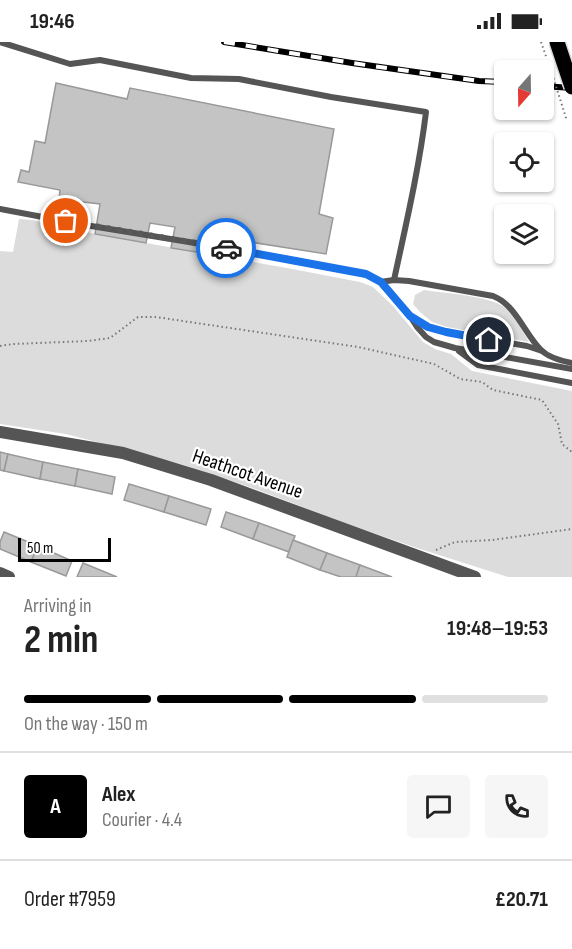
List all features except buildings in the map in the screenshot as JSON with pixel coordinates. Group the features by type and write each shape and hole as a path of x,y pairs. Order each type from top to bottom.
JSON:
{"main road":[{"path":"557,42 572,87"}],"street":[{"name":"Heathcot Avenue","path":"0,432 134,456 212,480 476,577"},
{"path":"0,573 9,577"}],"lane":[{"path":"0,42 70,64 100,60 192,78 239,79 426,112 412,197 394,280"},
{"path":"0,209 366,274 381,282 417,327 434,342 455,348 572,369"},
{"path":"381,282 394,280 502,299 542,352"},
{"path":"410,316 428,327 527,346 572,363"},
{"path":"455,348 478,365 572,383"}],"path":[{"path":"541,42 567,121"},
{"path":"0,346 110,338 138,317 156,317 358,347 434,364 460,378 482,382 493,390 542,400 558,424 562,444 572,452"},
{"path":"455,543 572,529"}],"shaded area":[{"path":"19,219 360,282 373,287 393,306 423,342 451,354 472,371 572,391 572,577 508,577 417,548 184,465 66,434 0,424 0,251 13,252"},
{"path":"424,290 497,303 511,314 529,342 447,327 432,322 413,304 415,295"}],"railway":[{"path":"224,42 352,63 494,82"},
{"path":"554,87 572,88"}],"way so far":[{"path":"66,221 226,248"}],"route":[{"path":"226,248 366,274 381,282 410,316 428,327 489,340"}]}
